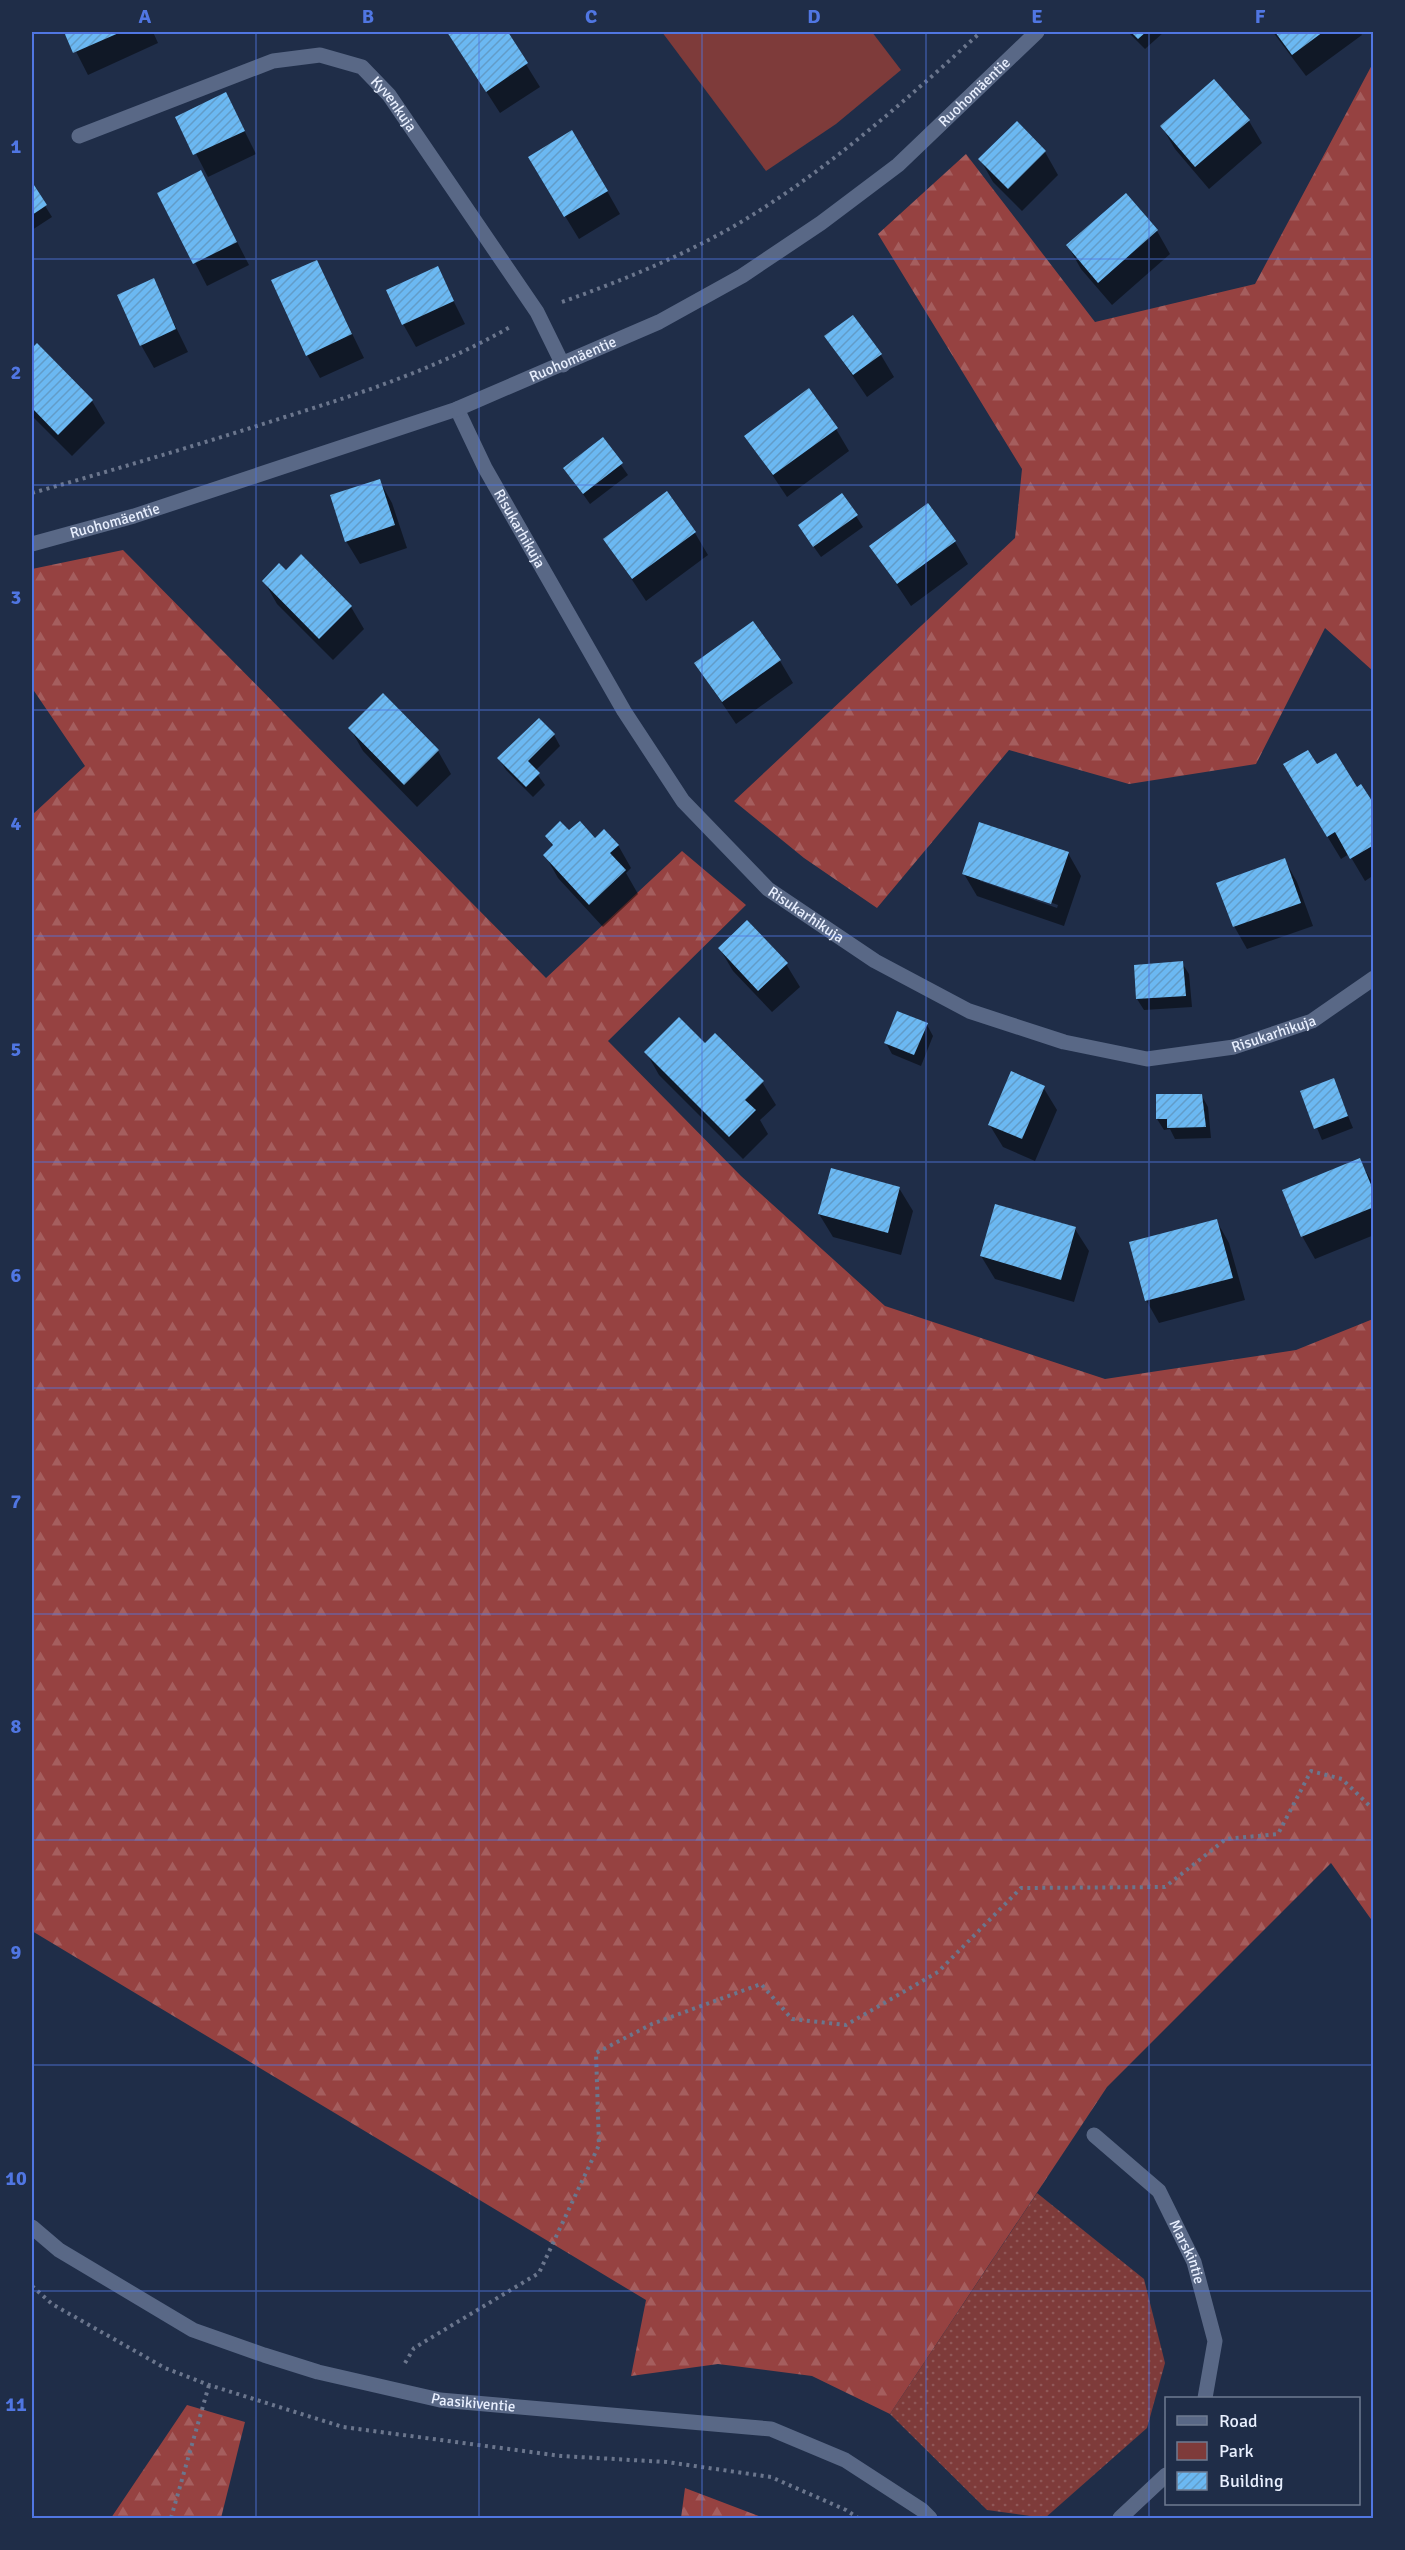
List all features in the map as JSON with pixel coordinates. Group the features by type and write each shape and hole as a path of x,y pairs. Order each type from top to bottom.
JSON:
{"street":[{"name":"Ruohomäentie","path":"32,544 134,516 457,409 659,322 742,276 821,223 898,165 1037,32"},
{"name":"Kyvenkuja","path":"79,136 273,61 320,55 362,67 389,95 537,312 563,365"},
{"name":"Risukarhikuja","path":"457,409 485,468 618,701 683,801 768,889 875,961 969,1011 1064,1042 1147,1059 1234,1047 1312,1021 1374,978"},
{"name":"Marskintie","path":"1094,2135 1159,2191 1194,2262 1215,2341 1205,2397"},
{"name":"Paasikiventie","path":"32,2227 59,2250 193,2330 318,2372 440,2400 771,2429 845,2460 930,2518"},
{"path":"1120,2518 1165,2477"}],"path":[{"path":"390,2390 414,2348 539,2273 599,2145 596,2053 652,2024 761,1984 792,2019 846,2025 938,1972 1021,1888 1165,1887 1226,1839 1278,1834 1311,1771 1342,1779 1374,1810"},
{"path":"171,2518 209,2385"}],"green space":[{"path":"662,32 872,32 901,70 836,124 766,171"},
{"path":"1373,63 1373,671 1325,628 1256,764 1129,784 1009,750 877,908 804,858 734,801 1015,538 1022,469 878,234 966,154 1095,322 1255,284"},
{"path":"123,550 546,978 682,851 746,905 608,1041 741,1176 885,1306 1105,1379 1296,1350 1373,1319 1373,1922 1331,1863 1107,2087 890,2414 812,2376 718,2364 631,2376 646,2300 32,1931 32,815 85,766 32,688 32,569"},
{"path":"1037,2193 1144,2279 1165,2363 1147,2428 1045,2518 987,2510 890,2414"},
{"path":"187,2405 245,2422 221,2518 111,2518"},
{"path":"685,2488 764,2518 681,2518"}],"building":[{"path":"64,32 121,32 73,53"},
{"path":"447,32 508,32 528,63 486,92"},
{"path":"1131,32 1146,32 1138,39"},
{"path":"1275,32 1323,32 1292,55"},
{"path":"1214,79 1250,120 1195,167 1160,126"},
{"path":"226,92 245,131 193,155 175,117"},
{"path":"1017,121 1046,151 1008,189 978,159"},
{"path":"572,130 608,191 564,217 528,157"},
{"path":"201,170 237,242 193,264 157,193"},
{"path":"32,182 47,205 32,215"},
{"path":"1126,193 1158,230 1098,283 1066,245"},
{"path":"317,260 352,334 306,356 271,280"},
{"path":"438,266 454,301 402,325 386,290"},
{"path":"154,278 176,329 140,346 117,295"},
{"path":"853,315 882,354 853,375 824,336"},
{"path":"37,343 93,400 58,435 32,408 32,348"},
{"path":"809,388 838,428 773,475 744,436"},
{"path":"603,437 623,463 583,494 563,468"},
{"path":"380,479 395,525 345,542 330,495"},
{"path":"667,491 696,532 632,579 603,539"},
{"path":"842,493 858,515 813,547 798,525"},
{"path":"928,503 956,541 897,584 869,546"},
{"path":"301,554 352,606 319,639 262,581 279,563 286,570"},
{"path":"753,621 781,660 722,702 694,663"},
{"path":"383,693 439,750 404,785 348,728"},
{"path":"539,718 555,734 528,761 540,773 526,787 497,758"},
{"path":"1308,750 1317,764 1336,753 1357,787 1361,784 1374,804 1371,810 1374,815 1374,845 1350,859 1335,832 1327,837 1283,764"},
{"path":"560,821 569,830 580,821 595,838 604,829 619,845 610,853 626,870 589,905 543,855 553,845 545,836"},
{"path":"979,822 1069,852 1051,904 962,874"},
{"path":"1285,858 1301,903 1233,927 1216,883"},
{"path":"747,920 788,963 758,991 718,948"},
{"path":"1183,961 1186,996 1136,999 1134,965"},
{"path":"897,1011 928,1023 914,1055 884,1043"},
{"path":"679,1017 705,1043 715,1033 764,1081 745,1100 756,1110 729,1137 644,1052"},
{"path":"1011,1071 1045,1086 1022,1139 988,1125"},
{"path":"1334,1078 1348,1116 1314,1129 1300,1091"},
{"path":"1156,1094 1202,1094 1206,1127 1167,1128 1167,1119 1156,1119"},
{"path":"1360,1158 1374,1192 1374,1207 1301,1237 1282,1190"},
{"path":"831,1168 900,1187 888,1233 818,1214"},
{"path":"995,1204 1076,1227 1061,1280 980,1256"},
{"path":"1217,1219 1233,1278 1145,1301 1129,1242"}]}
